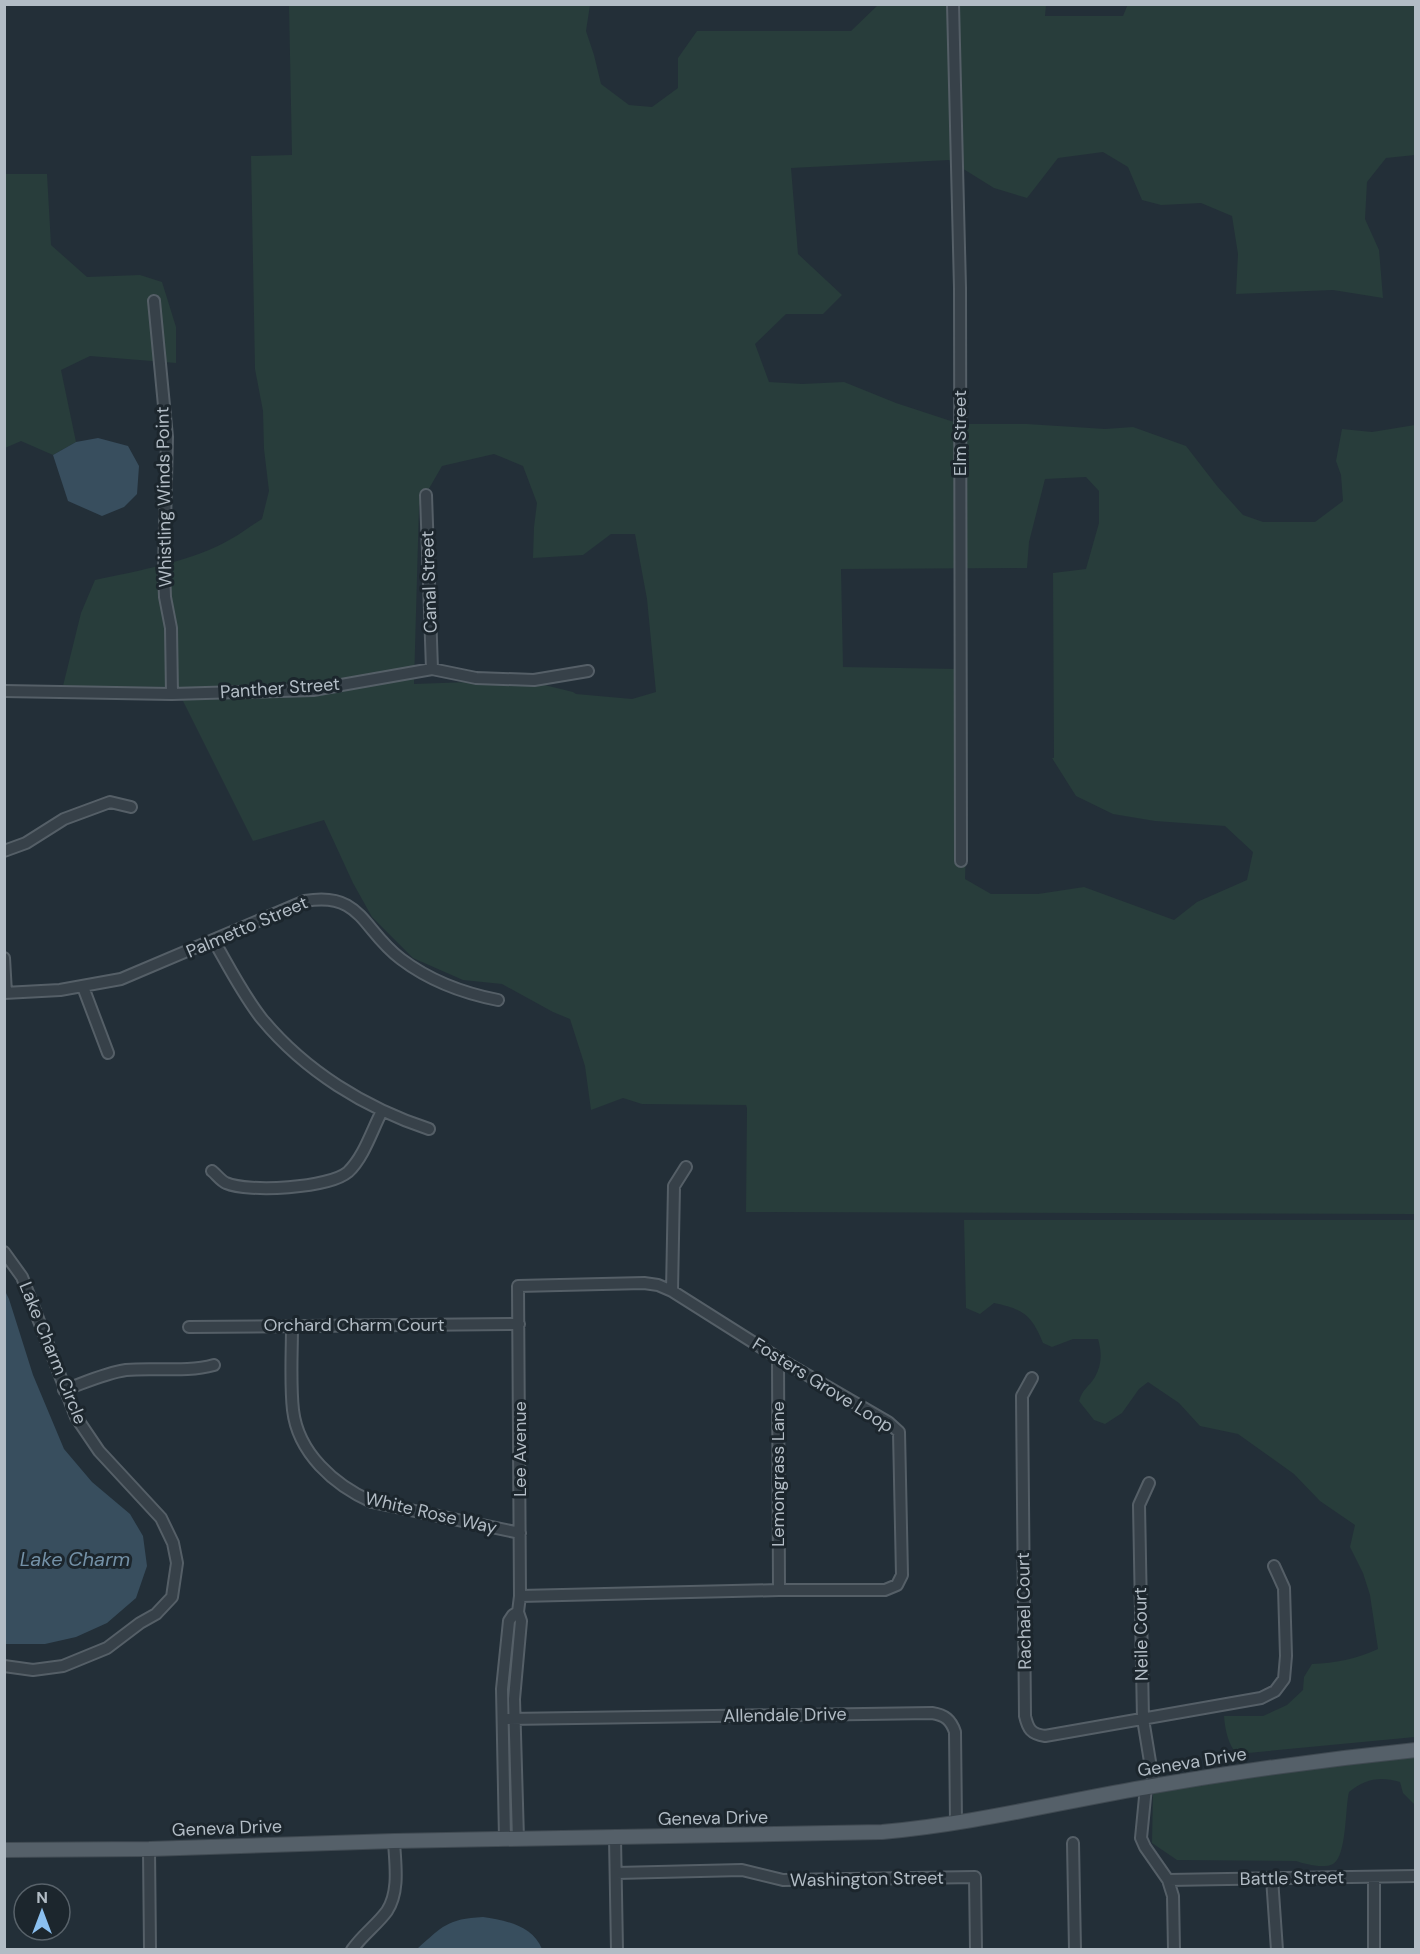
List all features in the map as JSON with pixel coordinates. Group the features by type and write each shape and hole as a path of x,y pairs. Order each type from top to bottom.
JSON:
{"main road":[{"name":"Geneva Drive","path":"4,1850 855,1834 906,1830 1150,1786 1320,1760 1416,1750"}],"street":[{"name":"Elm Street","path":"953,4 960,299 961,861"},
{"name":"Whistling Winds Point","path":"154,301 167,437 164,570 165,597 171,628 172,694"},
{"name":"Canal Street","path":"426,495 432,669"},
{"name":"Panther Street","path":"4,691 172,694 313,690 432,669 476,678 534,680 588,671"},
{"path":"4,851 26,843 64,819 110,802 131,807"},
{"name":"Palmetto Street","path":"5,993 82,987 121,979 305,901 330,898 345,902 400,959 425,975 471,995 498,1000"},
{"path":"214,941 243,992 263,1020 294,1052 321,1074 382,1111 429,1129"},
{"path":"4,958 5,993"},
{"path":"82,987 108,1053"},
{"path":"212,1171 225,1183 249,1187 282,1188 337,1179 353,1167 382,1111"},
{"path":"672,1291 674,1186 686,1167"},
{"name":"Lake Charm Circle","path":"4,1252 22,1276 76,1417 99,1451 161,1518 173,1543 177,1563 172,1597 156,1614 107,1648 63,1666 33,1670 4,1666"},
{"name":"Fosters Grove Loop","path":"518,1286 644,1283 658,1285 672,1291 778,1358 888,1422 899,1432 902,1575 897,1585 885,1590 520,1596"},
{"name":"Lee Avenue","path":"512,1839 514,1699 521,1621 518,1612 520,1533 518,1286"},
{"name":"Orchard Charm Court","path":"189,1327 519,1324"},
{"name":"White Rose Way","path":"292,1326 293,1411 300,1438 324,1472 351,1493 372,1502 520,1533"},
{"name":"Lemongrass Lane","path":"778,1358 779,1590"},
{"path":"64,1390 115,1372 190,1370 214,1365"},
{"name":"Rachael Court","path":"1032,1378 1022,1396 1025,1716 1028,1728 1035,1734 1045,1736 1143,1719"},
{"name":"Neile Court","path":"1149,1483 1139,1505 1143,1719 1150,1786 1141,1838 1144,1847 1168,1880"},
{"path":"1143,1719 1261,1698 1275,1691 1284,1679 1286,1656 1284,1588 1274,1566"},
{"name":"Lee Avenue","path":"512,1839 502,1689 509,1621 518,1612"},
{"name":"Allendale Drive","path":"515,1718 942,1714 955,1732 956,1822"},
{"path":"503,1719 515,1718"},
{"path":"615,1838 617,1950"},
{"path":"352,1950 361,1937 388,1910 393,1895 396,1870 394,1841"},
{"path":"1073,1843 1075,1950"},
{"path":"149,1849 150,1950"},
{"name":"Washington Street","path":"616,1873 742,1870 783,1880 975,1877 976,1950"},
{"path":"1374,1876 1374,1950"},
{"name":"Battle Street","path":"1168,1880 1416,1876"},
{"path":"1272,1878 1277,1950"},
{"path":"1168,1880 1173,1896 1174,1950"}],"green space":[{"path":"1128,4 1415,5 1415,155 1386,158 1367,182 1365,219 1379,250 1383,298 1333,290 1236,294 1238,254 1232,216 1201,203 1161,205 1142,200 1128,167 1103,152 1058,158 1027,198 994,188 949,160 791,168 798,254 842,295 823,314 786,314 755,344 769,382 802,384 844,382 896,403 960,424 1027,424 1105,429 1133,427 1186,446 1243,515 1263,522 1315,522 1343,501 1341,475 1336,461 1342,429 1372,432 1415,425 1415,1214 746,1212 746,1105 642,1104 623,1098 591,1110 585,1066 570,1019 502,984 463,980 413,958 372,917 353,883 324,820 253,841 176,687 63,686 81,613 95,580 165,564 200,553 231,539 262,519 269,491 264,449 263,411 255,369 251,156 292,155 289,5 590,5 586,31 601,84 629,105 652,107 678,88 678,58 697,31 851,31 878,5 1046,5 1045,16 1123,16","holes":["494,454 523,466 537,503 533,558 583,555 611,534 635,534 647,599 656,692 632,699 576,694 524,680 414,684 419,506 442,466","1086,477 1099,491 1099,523 1086,569 1053,573 1054,758 1052,758 1076,796 1113,814 1155,821 1225,826 1253,852 1247,880 1197,902 1174,920 1084,887 1038,894 991,894 965,879 967,823 958,669 843,667 841,569 1027,568 1029,542 1045,479"]},
{"path":"4,174 47,174 51,245 87,277 140,275 162,282 176,327 176,363 90,356 61,370 76,442 53,455 21,441 5,448"},
{"path":"964,1220 1415,1220 1415,1737 1237,1754 1231,1746 1224,1716 1263,1716 1287,1705 1303,1690 1304,1677 1312,1664 1345,1660 1378,1649 1370,1595 1363,1573 1350,1547 1355,1525 1320,1501 1294,1474 1238,1434 1200,1426 1179,1403 1148,1382 1139,1389 1122,1413 1105,1424 1094,1420 1079,1401 1099,1368 1101,1354 1098,1339 1073,1339 1052,1347 1043,1343 1031,1320 1020,1311 994,1303 980,1314 966,1308"},
{"path":"1415,1755 1415,1805 1403,1793 1400,1782 1386,1779 1367,1782 1349,1792 1341,1851 1333,1864 1314,1866 1296,1861 1177,1860 1152,1843 1153,1791 1321,1765"}],"water":[{"path":"98,438 128,446 139,466 137,494 124,507 102,516 68,501 53,455 76,442"},
{"name":"Lake Charm","path":"5,1291 33,1375 64,1449 92,1482 130,1514 143,1536 147,1566 136,1598 107,1623 76,1637 45,1644 5,1644"},
{"path":"483,1917 509,1922 525,1930 538,1941 542,1949 417,1949 446,1925"}]}
